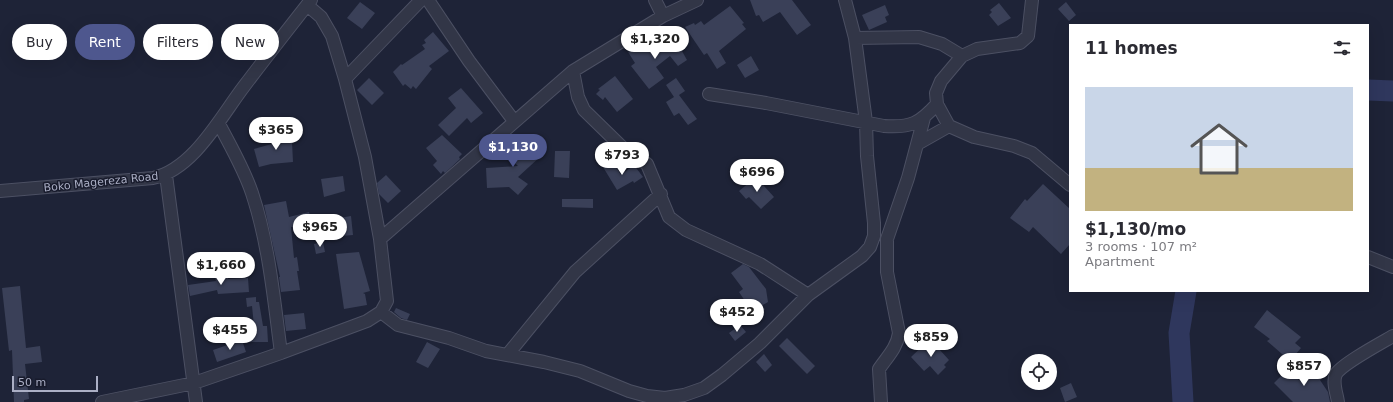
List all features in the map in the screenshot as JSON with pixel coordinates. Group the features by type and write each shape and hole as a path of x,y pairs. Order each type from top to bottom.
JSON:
{"street":[{"path":"345,79 421,0"},
{"path":"428,0 469,61 514,121"},
{"path":"655,0 663,16"},
{"path":"380,239 573,71 663,16 697,0"},
{"path":"380,312 398,326 449,338 486,351 508,354 580,371 629,391 647,396 665,398 684,395 704,388 760,343 808,295 862,256 870,247 874,236 867,156 866,122 855,38 845,0"},
{"path":"1032,0 1028,36 1020,43 977,49 962,56 941,81 936,93 937,104 949,126 974,137 1014,146 1032,153 1069,184"},
{"path":"102,402 194,383 281,354 367,321 380,312 387,301 380,239 365,157 345,79 332,36 321,17 309,2"},
{"name":"Boko Magereza Road","path":"0,191 166,175 184,162 218,124 244,86 309,2"},
{"path":"855,38 919,37 942,44 962,56"},
{"path":"573,71 578,97 584,110 625,150 647,164 669,216 686,230 760,264 808,295"},
{"path":"709,94 884,126 900,127 913,124 924,118 937,104"},
{"path":"881,402 879,369 892,353 898,340 899,333 887,272 888,239 919,142 924,118"},
{"path":"218,124 247,179 261,223 281,354"},
{"path":"919,142 949,126"},
{"path":"166,175 196,402"},
{"path":"508,354 575,272 660,194"},
{"path":"1369,257 1393,267"},
{"path":"1338,402 1334,384 1336,374 1344,366 1393,336"}],"building":[{"path":"750,0 792,0 811,25 797,35 780,12 763,22 759,15 756,16"},
{"path":"360,2 375,13 362,29 347,18"},
{"path":"1066,2 1076,15 1069,21 1058,9"},
{"path":"999,3 1011,18 998,26 989,15 992,12 990,10"},
{"path":"885,5 889,15 885,17 887,22 869,30 862,15"},
{"path":"730,6 744,23 742,24 746,29 719,51 726,63 717,69 707,53 704,55 685,27 694,23 695,25 701,21 704,25"},
{"path":"433,32 449,51 429,66 432,69 416,89 413,86 411,89 405,84 403,86 393,72 401,64 402,65 425,49 422,45 426,43 424,40"},
{"path":"674,37 687,60 678,66 670,56 656,67 664,78 649,89 631,66 635,63 628,52 643,42 650,52"},
{"path":"751,56 759,70 745,78 737,65"},
{"path":"615,76 633,99 617,112 605,97 603,100 596,94 600,90 598,89"},
{"path":"369,78 384,93 372,105 357,90"},
{"path":"676,78 685,91 679,95 697,119 688,125 679,113 674,116 666,102 674,97 666,85"},
{"path":"461,88 483,113 471,123 467,118 449,136 438,125 456,108 448,98"},
{"path":"285,129 286,142 292,142 293,162 271,164 259,167 254,149 275,143 273,130"},
{"path":"442,135 462,154 459,157 460,159 445,173 443,171 441,174 433,165 437,161 426,148"},
{"path":"524,138 541,156 518,177 528,184 518,195 509,187 487,188 486,168 518,166 503,151 513,141 517,145"},
{"path":"555,151 570,151 569,178 554,177"},
{"path":"613,162 621,175 634,165 643,177 634,183 633,181 617,190 603,167"},
{"path":"386,175 401,191 388,203 379,194 377,183"},
{"path":"343,176 345,191 324,197 321,179"},
{"path":"756,177 774,197 761,209 749,197 746,199 739,191"},
{"path":"1043,184 1069,208 1069,245 1061,254 1033,227 1029,232 1010,218 1025,199 1027,201"},
{"path":"562,199 593,199 593,208 562,207"},
{"path":"286,201 289,217 309,212 312,222 291,227 294,258 297,257 299,271 297,271 300,290 281,292 280,277 264,205"},
{"path":"351,216 353,235 331,237 328,220"},
{"path":"323,242 325,252 316,254 314,244"},
{"path":"359,252 370,291 363,293 365,294 367,305 344,309 336,254"},
{"path":"743,264 749,267 766,289 768,302 761,306 765,309 758,316 751,310 739,292 743,289 731,273"},
{"path":"228,275 228,279 248,278 249,292 218,294 217,290 190,296 188,285 216,281 215,278"},
{"path":"20,286 26,348 40,346 42,362 25,364 29,399 24,400 24,402 14,402 12,350 9,351 2,288"},
{"path":"256,297 256,302 259,302 263,326 267,326 268,342 250,342 248,326 254,326 252,306 247,307 246,298"},
{"path":"396,308 410,314 407,320 401,318 394,312"},
{"path":"1267,310 1301,337 1295,343 1301,348 1290,361 1267,341 1270,339 1254,327"},
{"path":"304,313 306,329 286,331 284,315"},
{"path":"740,325 746,332 735,341 729,333"},
{"path":"787,338 815,366 807,374 779,346"},
{"path":"930,339 949,360 944,365 946,367 938,375 930,366 924,371 911,357"},
{"path":"242,340 246,352 217,362 213,350"},
{"path":"427,342 440,349 428,368 416,362"},
{"path":"764,354 772,365 765,372 756,362"},
{"path":"1316,366 1325,376 1320,380 1328,392 1330,402 1293,402 1274,383 1288,369 1299,380"},
{"path":"1071,383 1077,397 1065,402 1060,388"}],"waterway":[{"path":"1369,90 1393,91"},
{"path":"1183,402 1179,333 1186,292"}]}
